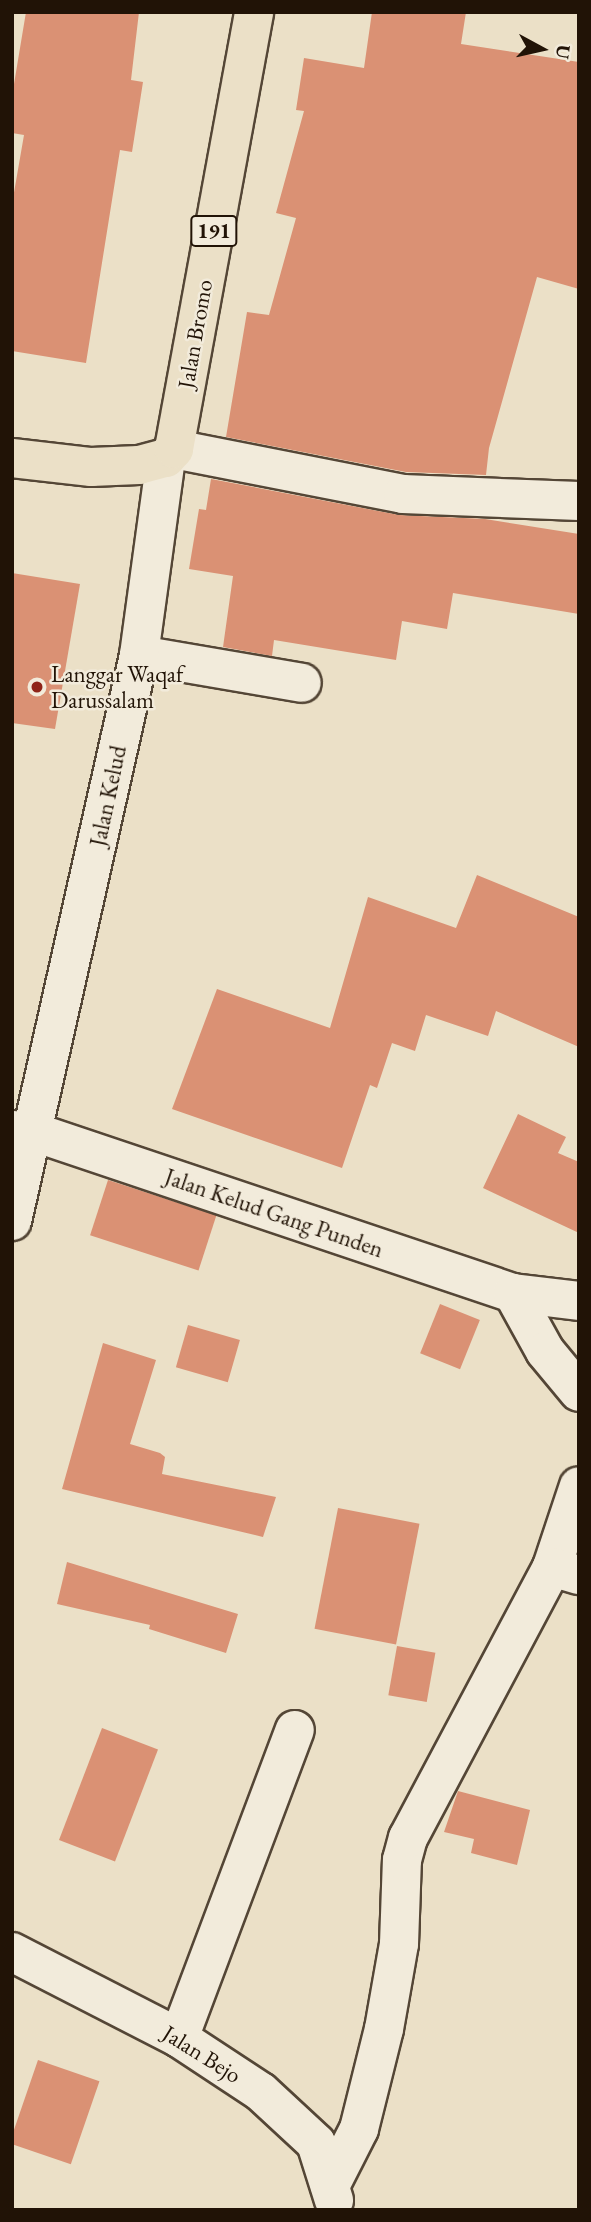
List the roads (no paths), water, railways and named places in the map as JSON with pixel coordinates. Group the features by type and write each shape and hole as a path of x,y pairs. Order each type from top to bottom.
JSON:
{"main road":[{"name":"Jalan Bromo","path":"170,454 254,12"},
{"path":"12,458 91,467 139,465 170,454"}],"street":[{"path":"170,454 403,494 579,501"},
{"name":"Jalan Kelud","path":"12,1221 23,1131 139,656 170,454"},
{"path":"139,656 302,683"},
{"name":"Jalan Kelud Gang Punden","path":"23,1131 513,1293 579,1301"},
{"path":"513,1293 545,1350 579,1392"},
{"path":"334,2198 359,2129 384,2029 400,1944 402,1860 408,1838 565,1571 579,1486"},
{"path":"179,2038 295,1730"},
{"name":"Jalan Bejo","path":"12,1952 179,2038 294,2118 316,2143 334,2198"}],"place":[{"name":"Langgar Waqaf Darussalam","path":"37,687"}]}
